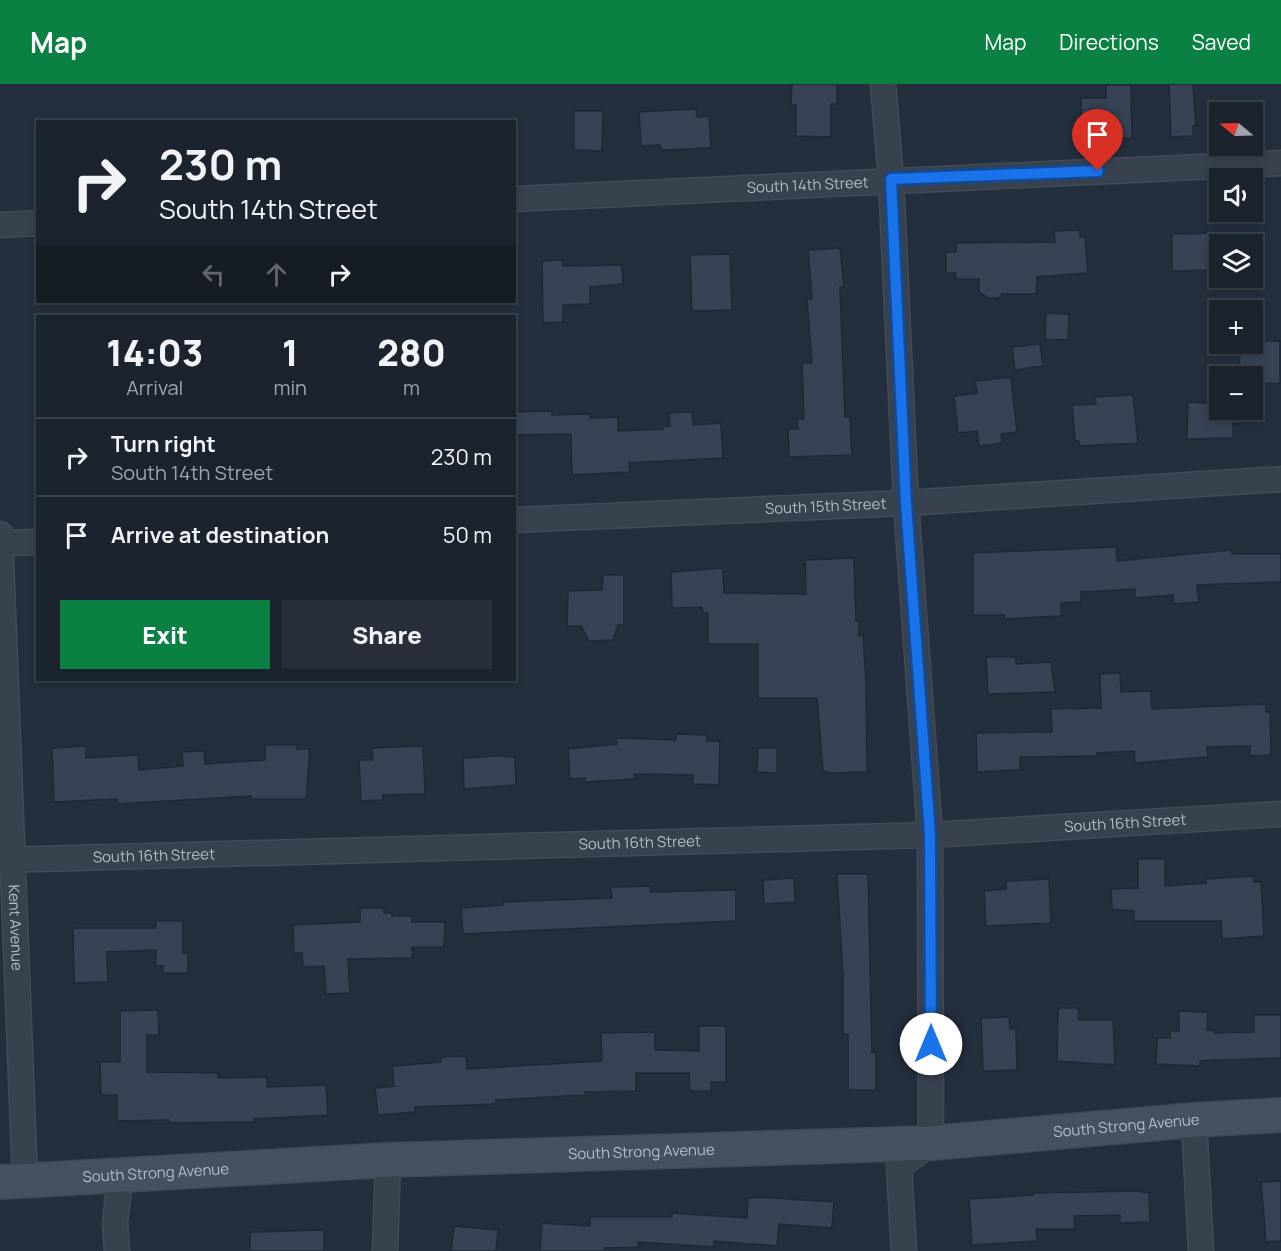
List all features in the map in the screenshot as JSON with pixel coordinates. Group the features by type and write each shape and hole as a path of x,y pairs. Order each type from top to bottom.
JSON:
{"street":[{"path":"883,84 891,179 906,503 930,835 931,1143 899,1167 904,1251"},
{"name":"South 14th Street","path":"516,199 891,179 1281,163"},
{"path":"0,225 36,224"},
{"name":"South 15th Street","path":"516,520 906,503 1281,479"},
{"name":"Kent Avenue","path":"0,534 13,1181"},
{"path":"0,543 36,542"},
{"name":"South 16th Street","path":"7,859 930,835 1281,814"},
{"name":"South Strong Avenue","path":"13,1181 120,1177 388,1160 931,1143 1194,1120 1281,1115"},
{"path":"1194,1120 1201,1251"},
{"path":"386,1251 388,1160"},
{"path":"117,1251 115,1223 120,1177"}],"building":[{"path":"792,84 837,84 837,104 831,104 831,137 796,136 796,105 791,105"},
{"path":"1169,84 1193,84 1196,126 1193,126 1193,136 1171,137"},
{"path":"1106,85 1131,85 1132,138 1082,139 1081,98 1106,98"},
{"path":"696,109 697,117 709,116 711,148 661,150 660,145 641,146 639,112"},
{"path":"574,111 603,111 602,151 574,150"},
{"path":"1080,230 1080,237 1085,237 1088,273 1037,277 1036,294 1002,294 999,298 988,298 979,292 979,279 956,279 956,273 946,273 946,252 956,252 956,243 1055,242 1054,231"},
{"path":"1220,233 1209,234 1209,270 1172,271 1172,234"},
{"path":"840,248 844,287 840,287 845,417 850,417 852,455 789,457 788,429 798,429 797,419 804,419 802,363 812,363 807,299 812,299 808,250"},
{"path":"730,254 732,310 692,311 690,255"},
{"path":"563,260 563,266 622,265 623,284 590,287 590,304 563,305 563,322 543,323 542,261"},
{"path":"1046,313 1069,314 1068,340 1045,339"},
{"path":"1263,341 1280,341 1280,383 1263,384 1263,366 1240,366 1239,354 1263,354"},
{"path":"1040,344 1043,366 1015,370 1012,347"},
{"path":"1011,377 1017,432 1001,434 1002,443 979,446 977,431 958,433 954,396 977,393 975,381"},
{"path":"1133,395 1138,443 1079,446 1079,441 1075,441 1072,405 1096,404 1095,397"},
{"path":"1188,402 1209,403 1209,420 1238,420 1238,424 1233,423 1233,438 1187,439"},
{"path":"552,411 552,415 590,414 590,418 618,417 618,431 663,429 663,426 670,426 669,413 692,412 693,425 721,423 723,458 629,463 630,472 572,475 571,434 516,435 516,412"},
{"path":"1116,547 1117,561 1232,550 1232,554 1281,554 1281,582 1197,585 1199,602 1174,604 1173,595 1135,598 1135,589 1081,592 1081,602 1061,603 1061,616 1004,619 1004,615 973,615 973,553"},
{"path":"854,558 856,621 859,621 859,636 863,635 866,681 867,772 831,773 823,771 817,698 758,698 758,644 708,644 708,613 703,613 702,607 672,608 671,572 723,568 724,593 806,594 805,560"},
{"path":"603,575 624,575 624,625 618,625 613,640 589,641 581,626 567,626 568,591 602,590"},
{"path":"986,657 1016,657 1016,664 1051,662 1055,692 988,694"},
{"path":"1120,673 1121,692 1151,691 1152,709 1266,704 1266,712 1270,712 1271,755 1250,756 1250,746 1207,747 1208,757 1135,763 1134,751 1097,753 1097,756 1020,757 1020,770 977,772 976,733 1052,732 1051,709 1101,708 1100,674"},
{"path":"676,734 707,735 707,741 720,741 719,785 693,784 693,775 634,774 635,779 585,782 585,778 570,779 568,749 617,744 616,738 676,740"},
{"path":"265,745 297,745 297,749 310,749 306,799 251,799 251,796 117,804 117,799 54,802 52,748 86,746 86,758 138,755 139,770 183,766 182,752 204,751 205,764 265,760"},
{"path":"423,746 425,794 383,795 383,800 361,801 359,760 373,760 372,748"},
{"path":"758,748 777,748 777,773 757,772"},
{"path":"515,757 516,785 464,789 463,758"},
{"path":"1138,859 1165,859 1165,886 1206,883 1206,879 1253,876 1254,882 1261,882 1264,936 1222,939 1221,921 1134,921 1134,911 1112,909 1111,889 1138,888"},
{"path":"837,874 868,874 872,1053 876,1052 876,1090 848,1090 848,1034 843,1034 843,977"},
{"path":"794,878 795,902 764,904 763,880"},
{"path":"1049,879 1051,923 986,926 984,891 1006,889 1006,881"},
{"path":"650,886 650,892 736,890 736,921 463,934 461,908 503,905 503,902 612,898 611,887"},
{"path":"360,908 384,908 384,913 392,913 392,916 412,916 412,922 445,922 444,947 412,947 412,958 348,959 350,993 326,994 324,966 303,967 302,953 294,953 293,925 360,922"},
{"path":"156,921 183,921 183,953 188,953 188,973 163,973 163,966 156,966 156,950 107,952 108,982 74,983 73,928 156,928"},
{"path":"1058,1008 1078,1008 1079,1020 1113,1020 1115,1065 1057,1061"},
{"path":"158,1010 159,1035 147,1035 147,1072 218,1073 218,1078 267,1077 267,1087 326,1085 328,1115 254,1119 254,1122 117,1121 117,1095 101,1095 100,1062 120,1062 120,1011"},
{"path":"1179,1011 1208,1012 1207,1030 1215,1031 1214,1033 1254,1032 1254,1015 1281,1015 1281,1058 1200,1061 1200,1066 1156,1064 1157,1038 1170,1038 1170,1031 1179,1031"},
{"path":"1009,1017 1010,1029 1016,1028 1017,1070 983,1071 981,1018"},
{"path":"699,1026 726,1026 726,1082 711,1082 711,1091 690,1091 689,1073 636,1073 636,1091 585,1092 585,1095 496,1100 496,1104 415,1107 415,1112 378,1115 375,1088 394,1086 392,1066 441,1062 441,1057 466,1056 467,1069 602,1061 601,1033 655,1032 655,1050 699,1051"},
{"path":"1281,1181 1281,1241 1266,1242 1261,1182"},
{"path":"1135,1191 1149,1193 1150,1222 1120,1223 1120,1215 1074,1216 1075,1229 1036,1229 1037,1241 972,1245 969,1199 1033,1195 1033,1193"},
{"path":"748,1198 834,1202 832,1228 779,1224 777,1246 714,1241 714,1247 638,1242 638,1247 605,1248 605,1251 540,1251 542,1223 590,1226 590,1217 672,1217 672,1213 747,1218"},
{"path":"454,1226 498,1230 496,1251 451,1251"},
{"path":"324,1230 324,1251 250,1251 250,1232"}],"route":[{"path":"931,1044 930,835 906,503 891,179 1098,171"}]}
